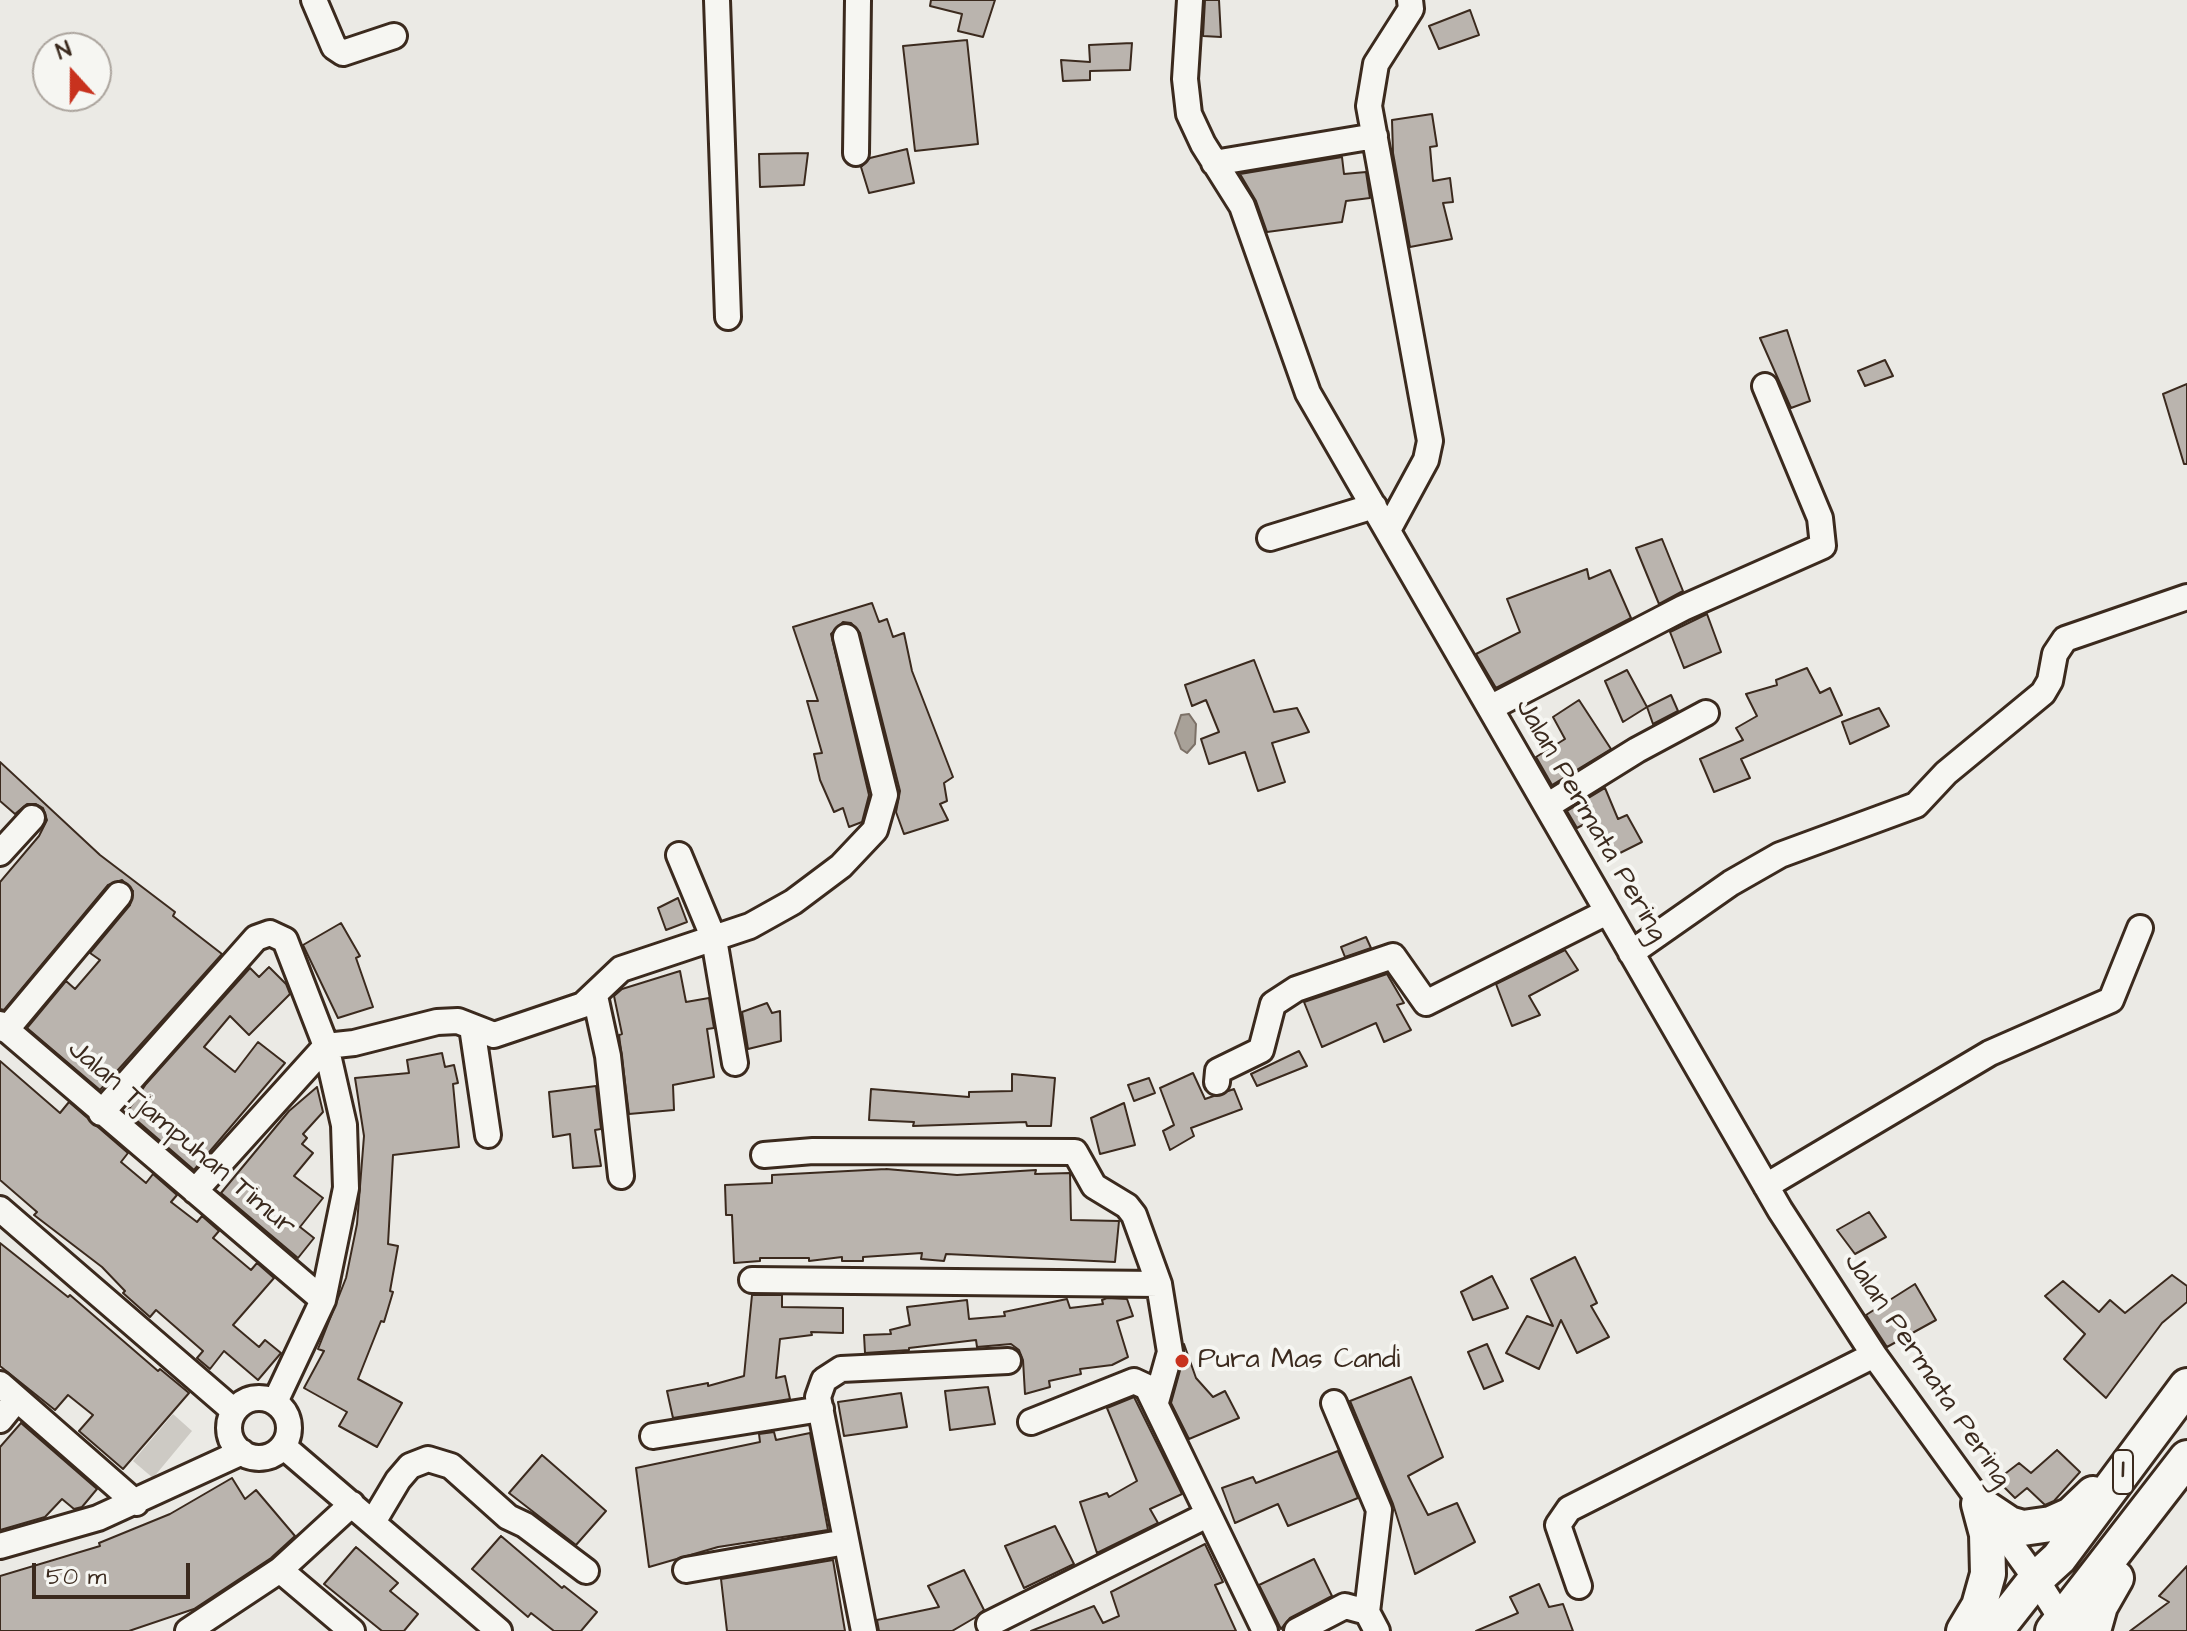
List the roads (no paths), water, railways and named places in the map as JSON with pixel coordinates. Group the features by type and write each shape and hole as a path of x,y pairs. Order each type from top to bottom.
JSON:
{"highway":[{"path":"1979,1504 2009,1524 2023,1528 2051,1524 2071,1515 2103,1483 2187,1368"},
{"name":"1","path":"1995,1631 2036,1579 2059,1558 2187,1386"},
{"name":"1","path":"2070,1628 2187,1458"},
{"path":"2070,1628 2100,1606 2113,1582 2187,1480"},
{"path":"1964,1631 1979,1606 1988,1574 1987,1534 1979,1504"}],"street":[{"path":"314,0 334,47 343,53 394,36"},
{"path":"717,0 728,317"},
{"path":"856,153 858,0"},
{"name":"Jalan Permata Pering","path":"1190,0 1185,79 1189,114 1214,163 1242,206 1308,393 1766,1186 1874,1355 2070,1628"},
{"path":"1388,530 1426,460 1430,426 1369,106 1376,64 1411,9 1410,0"},
{"path":"1214,163 1375,136"},
{"path":"1490,708 1683,608 1823,546 1820,518 1765,386"},
{"path":"1270,538 1374,506"},
{"path":"1631,953 1731,883 1780,855 1916,805 1946,773 2043,693 2050,681 2055,654 2065,639 2187,597"},
{"path":"195,1191 326,1046 366,1041 437,1022 458,1021 494,1035 583,1005 595,996 608,978 621,969 750,926 793,902 841,866 875,830 885,795 846,637"},
{"path":"1547,806 1637,750 1706,713"},
{"path":"0,853 32,818"},
{"path":"679,855 714,939 735,1063"},
{"path":"3,1027 119,895"},
{"path":"1217,1082 1218,1071 1261,1050 1273,1004 1296,989 1347,975 1393,956 1426,1003 1607,912"},
{"path":"1766,1186 1990,1053 2111,1000 2140,928"},
{"path":"101,1113 256,938 270,933 285,940 326,1046 344,1125 346,1188 323,1300 275,1402"},
{"path":"595,996 608,1056 621,1176"},
{"name":"Jalan Tjampuhan Timur","path":"3,1027 323,1300"},
{"path":"472,1027 488,1135"},
{"path":"764,1155 813,1151 1075,1152 1094,1186 1127,1206 1134,1215 1159,1284 1170,1352 1166,1377 1156,1402"},
{"path":"0,1209 234,1411"},
{"path":"752,1280 1159,1284"},
{"path":"1579,1586 1558,1525 1569,1509 1874,1355"},
{"path":"864,1631 818,1397 824,1380 832,1373 845,1369 1008,1361"},
{"path":"1031,1422 1134,1381 1147,1387 1265,1631"},
{"path":"0,1420 9,1391 136,1503"},
{"path":"253,1398 275,1402 288,1417 288,1437 283,1446 264,1458 242,1452 229,1433 234,1411 253,1398"},
{"path":"1297,1631 1345,1606 1372,1622 1379,1510 1334,1403"},
{"path":"653,1436 821,1409"},
{"path":"283,1446 499,1631"},
{"path":"0,1546 98,1518 242,1452"},
{"path":"373,1522 410,1466 428,1459 451,1466 508,1517 525,1525 586,1571"},
{"path":"188,1631 280,1570 352,1504"},
{"path":"989,1624 1207,1515"},
{"path":"686,1570 846,1542"},
{"path":"280,1570 352,1631"}],"place":[{"name":"Pura Mas Candi","path":"1182,1361"}]}
